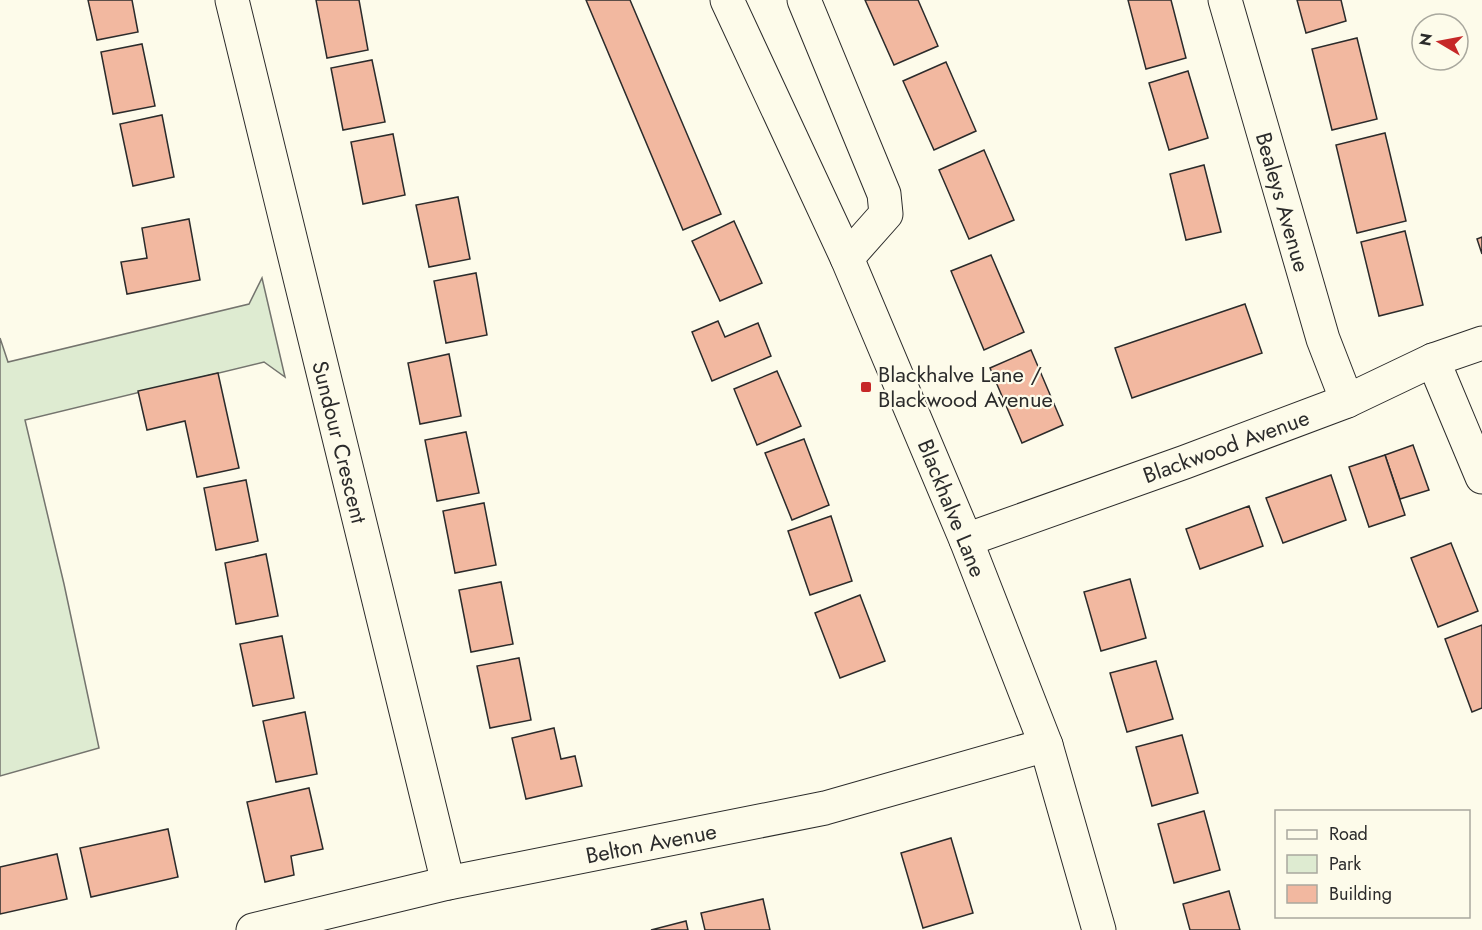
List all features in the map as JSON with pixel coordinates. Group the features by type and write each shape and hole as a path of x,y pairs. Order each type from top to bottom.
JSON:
{"street":[{"name":"Sundour Crescent","path":"232,0 448,883"},
{"name":"Blackhalve Lane","path":"727,0 847,258 966,540 1046,745 1099,930"},
{"path":"804,0 884,194 886,214 847,258"},
{"name":"Bealeys Avenue","path":"1225,0 1323,339 1347,401"},
{"name":"Blackwood Avenue","path":"966,540 1347,401 1433,360 1482,343"},
{"path":"1433,360 1482,477"},
{"name":"Belton Avenue","path":"253,930 448,883 825,808 1046,745"}],"green space":[{"path":"262,278 285,377 264,362 25,420 64,584 99,748 0,776 0,338 8,362 249,304"}],"building":[{"path":"88,0 132,0 138,32 97,40"},
{"path":"316,0 359,0 368,50 327,58"},
{"path":"586,0 630,0 721,214 683,230"},
{"path":"865,0 918,0 938,46 894,65"},
{"path":"1128,0 1171,0 1186,58 1146,69"},
{"path":"1297,0 1341,0 1346,21 1306,33"},
{"path":"1357,38 1377,119 1332,130 1312,49"},
{"path":"142,44 155,106 113,114 101,52"},
{"path":"372,60 385,122 343,130 331,68"},
{"path":"946,62 976,131 934,150 903,81"},
{"path":"1188,71 1208,138 1169,150 1149,83"},
{"path":"162,115 174,177 133,186 120,124"},
{"path":"1385,133 1406,221 1357,233 1336,145"},
{"path":"393,134 405,195 363,204 351,142"},
{"path":"984,150 1014,220 969,239 939,170"},
{"path":"1204,165 1221,232 1186,240 1170,174"},
{"path":"458,197 470,259 429,267 416,205"},
{"path":"189,219 200,280 127,294 121,262 147,258 142,228"},
{"path":"734,221 762,283 720,301 692,241"},
{"path":"1405,231 1423,305 1379,316 1361,242"},
{"path":"1482,237 1482,254 1477,239"},
{"path":"991,255 1024,332 984,350 951,271"},
{"path":"476,273 487,335 446,343 434,281"},
{"path":"1245,304 1262,353 1132,398 1115,348"},
{"path":"718,321 725,337 758,323 771,356 712,381 692,332"},
{"path":"1031,350 1063,425 1022,443 990,368"},
{"path":"449,354 461,416 420,424 408,363"},
{"path":"777,371 801,426 757,445 734,389"},
{"path":"218,373 239,468 197,477 185,421 147,430 138,391"},
{"path":"466,432 479,493 437,501 425,440"},
{"path":"804,439 829,505 792,520 765,453"},
{"path":"1413,445 1429,490 1400,499 1385,455"},
{"path":"1385,455 1405,515 1369,527 1349,467"},
{"path":"1331,475 1346,520 1283,543 1266,498"},
{"path":"246,480 258,541 216,550 204,488"},
{"path":"484,503 496,565 455,573 443,511"},
{"path":"1249,506 1263,546 1200,569 1186,529"},
{"path":"831,516 852,581 810,595 788,531"},
{"path":"1451,543 1478,611 1438,627 1411,558"},
{"path":"266,554 278,616 236,624 225,563"},
{"path":"1130,579 1146,638 1101,651 1084,592"},
{"path":"501,582 513,644 471,652 459,590"},
{"path":"860,595 885,661 840,678 815,613"},
{"path":"1482,625 1482,708 1472,712 1445,639"},
{"path":"282,636 294,698 253,706 240,644"},
{"path":"519,658 531,720 490,728 477,666"},
{"path":"1156,661 1173,719 1127,732 1110,673"},
{"path":"305,712 317,774 276,782 263,721"},
{"path":"554,728 561,759 575,756 582,786 526,799 512,738"},
{"path":"1182,735 1198,793 1152,806 1136,747"},
{"path":"309,788 323,849 291,856 294,875 265,882 247,802"},
{"path":"1204,811 1220,870 1174,883 1158,824"},
{"path":"168,829 178,877 91,897 80,848"},
{"path":"951,838 973,913 923,928 901,853"},
{"path":"57,854 67,899 0,914 0,867"},
{"path":"1229,891 1240,930 1190,930 1183,904"},
{"path":"763,899 770,930 705,930 701,913"},
{"path":"686,921 688,930 651,930"}],"place":[{"name":"Blackhalve Lane / Blackwood Avenue","path":"866,387"}]}
